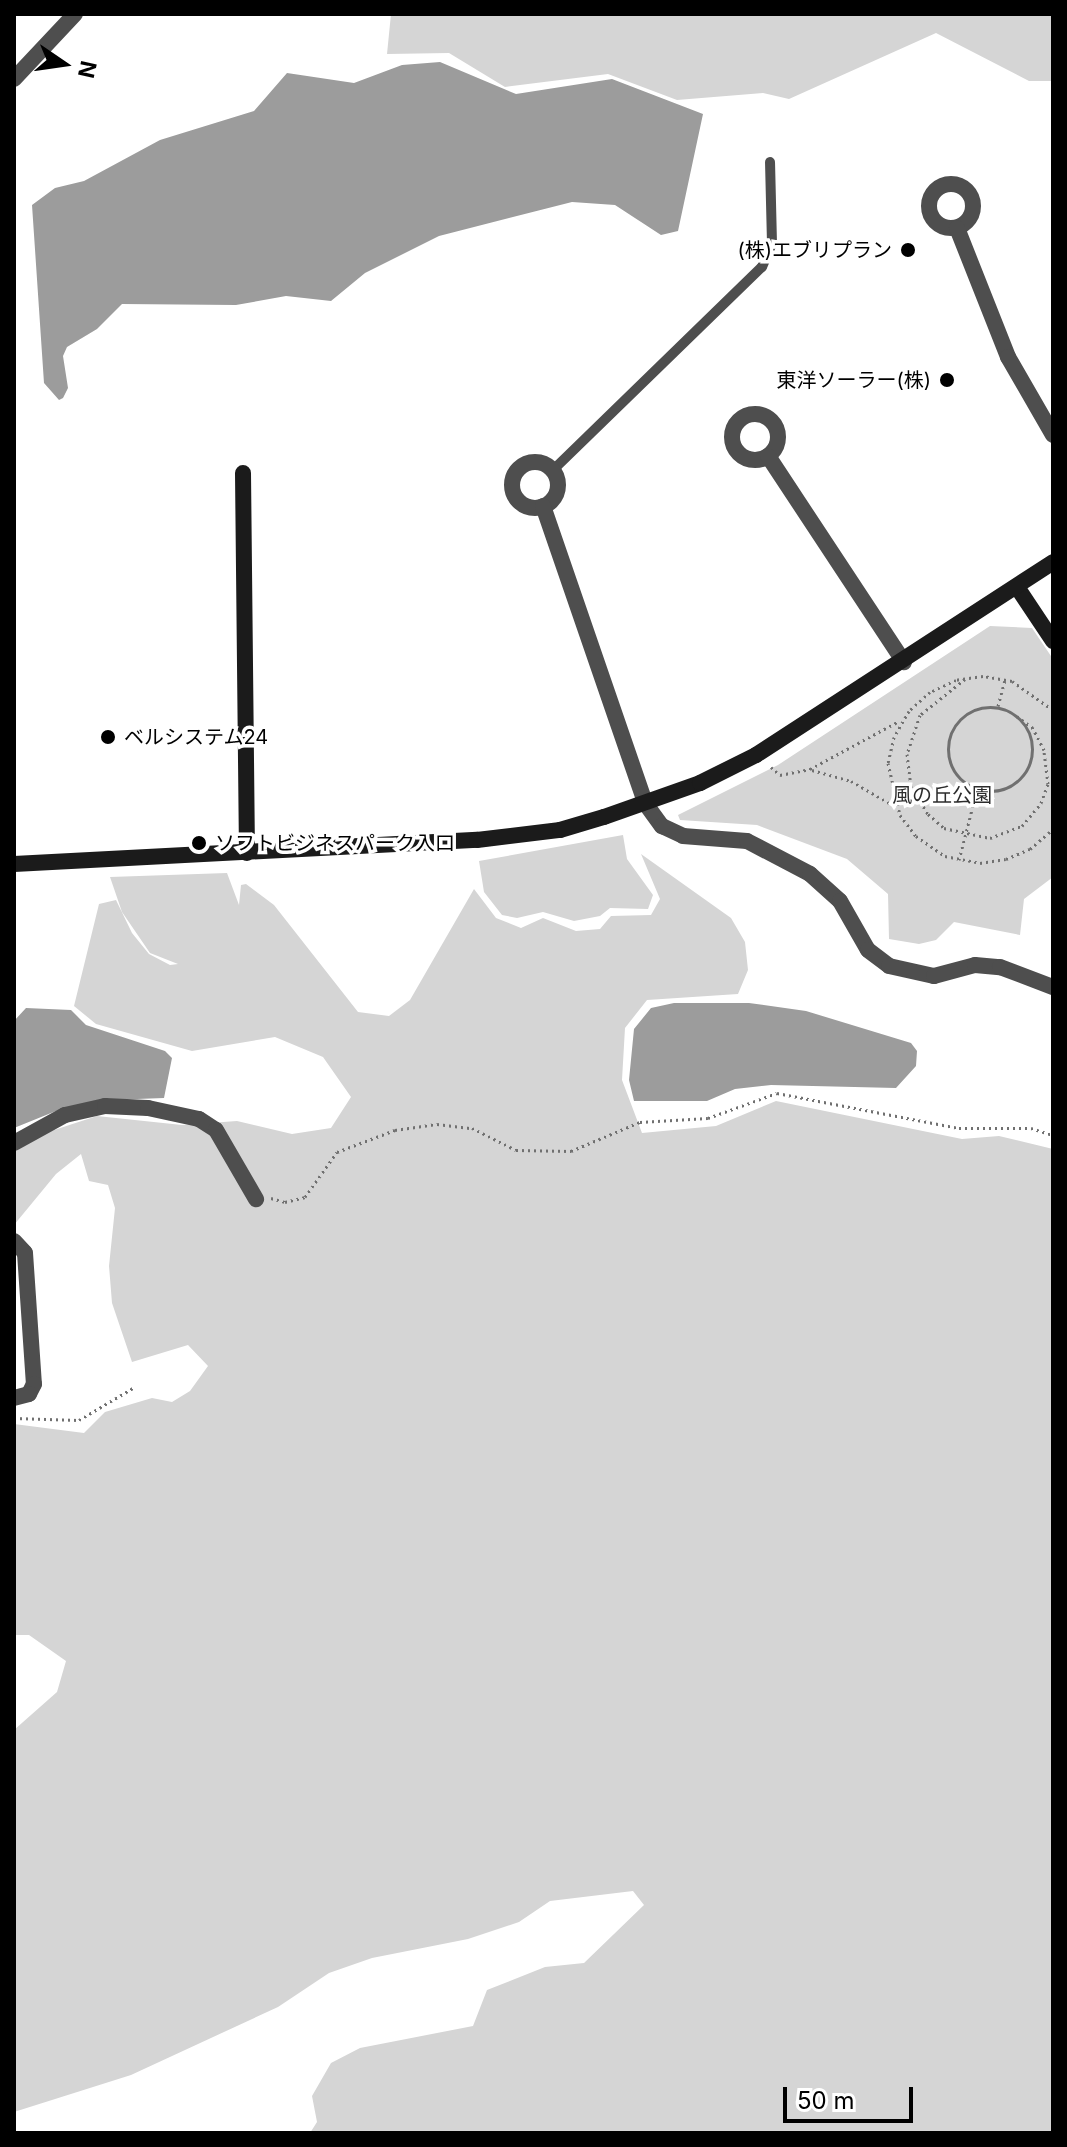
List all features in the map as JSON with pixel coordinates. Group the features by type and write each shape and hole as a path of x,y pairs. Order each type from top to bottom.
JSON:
{"street":[{"path":"14,79 75,14"},
{"path":"957,228 1008,357 1053,435"},
{"path":"768,456 904,662"},
{"path":"540,462 553,470 557,493 543,506 519,501 513,481 526,464 540,462"},
{"path":"243,473 247,853"},
{"path":"543,506 645,803 673,833 747,841 810,874 840,901 868,950 889,966 934,976 975,965 1000,967 1053,987"},
{"path":"14,864 522,836 560,830 645,803 756,755 904,662 1053,562"},
{"path":"1017,587 1053,641"},
{"path":"14,1143 65,1115 105,1106 161,1110 199,1119 216,1130 256,1199"},
{"path":"14,1241 25,1253 34,1384 29,1394 14,1398"}],"lane":[{"path":"553,470 762,267 772,243 770,162"}],"path":[{"path":"969,677 946,690 920,715 907,754 911,786 921,805 935,821 965,837 990,838 1022,826 1045,794 1044,750 1033,728 1015,715 998,708 967,714 949,742 953,768 977,788 1008,787 1028,769 1032,742 1015,715"},
{"path":"896,807 888,763 901,723 936,688 969,677 1005,679 1031,690 1053,710"},
{"path":"998,708 1005,679"},
{"path":"769,764 780,775 810,769 899,721"},
{"path":"810,769 851,781 896,807 922,842 959,860 1006,859 1030,849 1053,829"},
{"path":"959,860 977,788"},
{"path":"256,1199 285,1202 305,1197 337,1152 395,1130 437,1124 472,1128 516,1150 571,1151 640,1122 708,1118 777,1093 959,1128 1031,1128 1053,1135"},
{"path":"14,1418 79,1420 133,1388"}],"green space":[{"path":"391,14 1053,14 1053,81 1029,81 936,33 789,99 763,93 677,100 608,74 505,87 449,53 387,54"},
{"name":"風の丘公園","path":"990,626 1032,628 1053,659 1053,877 1024,899 1020,935 954,922 936,940 919,944 889,939 888,894 847,859 757,825 680,820 678,815 778,765"},
{"path":"623,835 627,859 653,895 648,909 610,908 600,916 574,921 543,912 517,918 502,915 484,892 479,861"},
{"path":"641,854 731,918 745,942 748,970 738,994 647,1000 625,1028 622,1080 642,1133 716,1126 776,1101 962,1139 999,1136 1053,1149 1053,2133 310,2133 317,2122 312,2096 331,2063 360,2048 473,2026 487,1990 545,1967 584,1963 644,1905 633,1891 550,1901 519,1922 468,1939 372,1958 329,1973 278,2007 131,2075 14,2112 14,1730 57,1692 66,1661 29,1635 14,1635 14,1424 84,1433 105,1412 152,1398 172,1402 190,1391 208,1366 188,1345 132,1362 112,1303 109,1266 115,1208 108,1185 89,1181 81,1154 56,1174 14,1225 14,1152 48,1132 97,1116 182,1125 237,1121 292,1134 331,1128 351,1097 323,1057 275,1037 192,1051 96,1024 74,1006 99,904 116,900 132,933 149,954 170,965 178,964 150,953 122,912 110,877 227,873 239,905 241,885 246,884 274,905 358,1012 389,1016 410,1000 474,889 496,918 521,928 543,918 576,931 600,929 611,916 651,915 660,899"}],"shaded area":[{"path":"440,62 516,94 612,79 703,114 678,231 661,235 615,205 572,202 439,236 365,273 331,301 286,296 236,305 122,304 97,329 67,347 63,356 68,388 63,398 59,400 44,383 32,205 55,188 84,181 160,140 254,111 287,73 354,83 402,65"},
{"path":"674,1003 749,1003 806,1011 911,1043 917,1051 916,1066 896,1088 771,1085 735,1089 707,1101 634,1101 629,1080 634,1029 651,1008"},
{"path":"26,1008 71,1010 86,1025 165,1051 172,1058 164,1098 110,1100 56,1111 14,1128 14,1021"}],"place":[{"name":"(株)エブリプラン","path":"908,250"},
{"name":"東洋ソーラー(株)","path":"947,380"},
{"name":"ベルシステム24","path":"108,737"},
{"name":"ソフトビジネスパーク入口","path":"199,843"}]}
